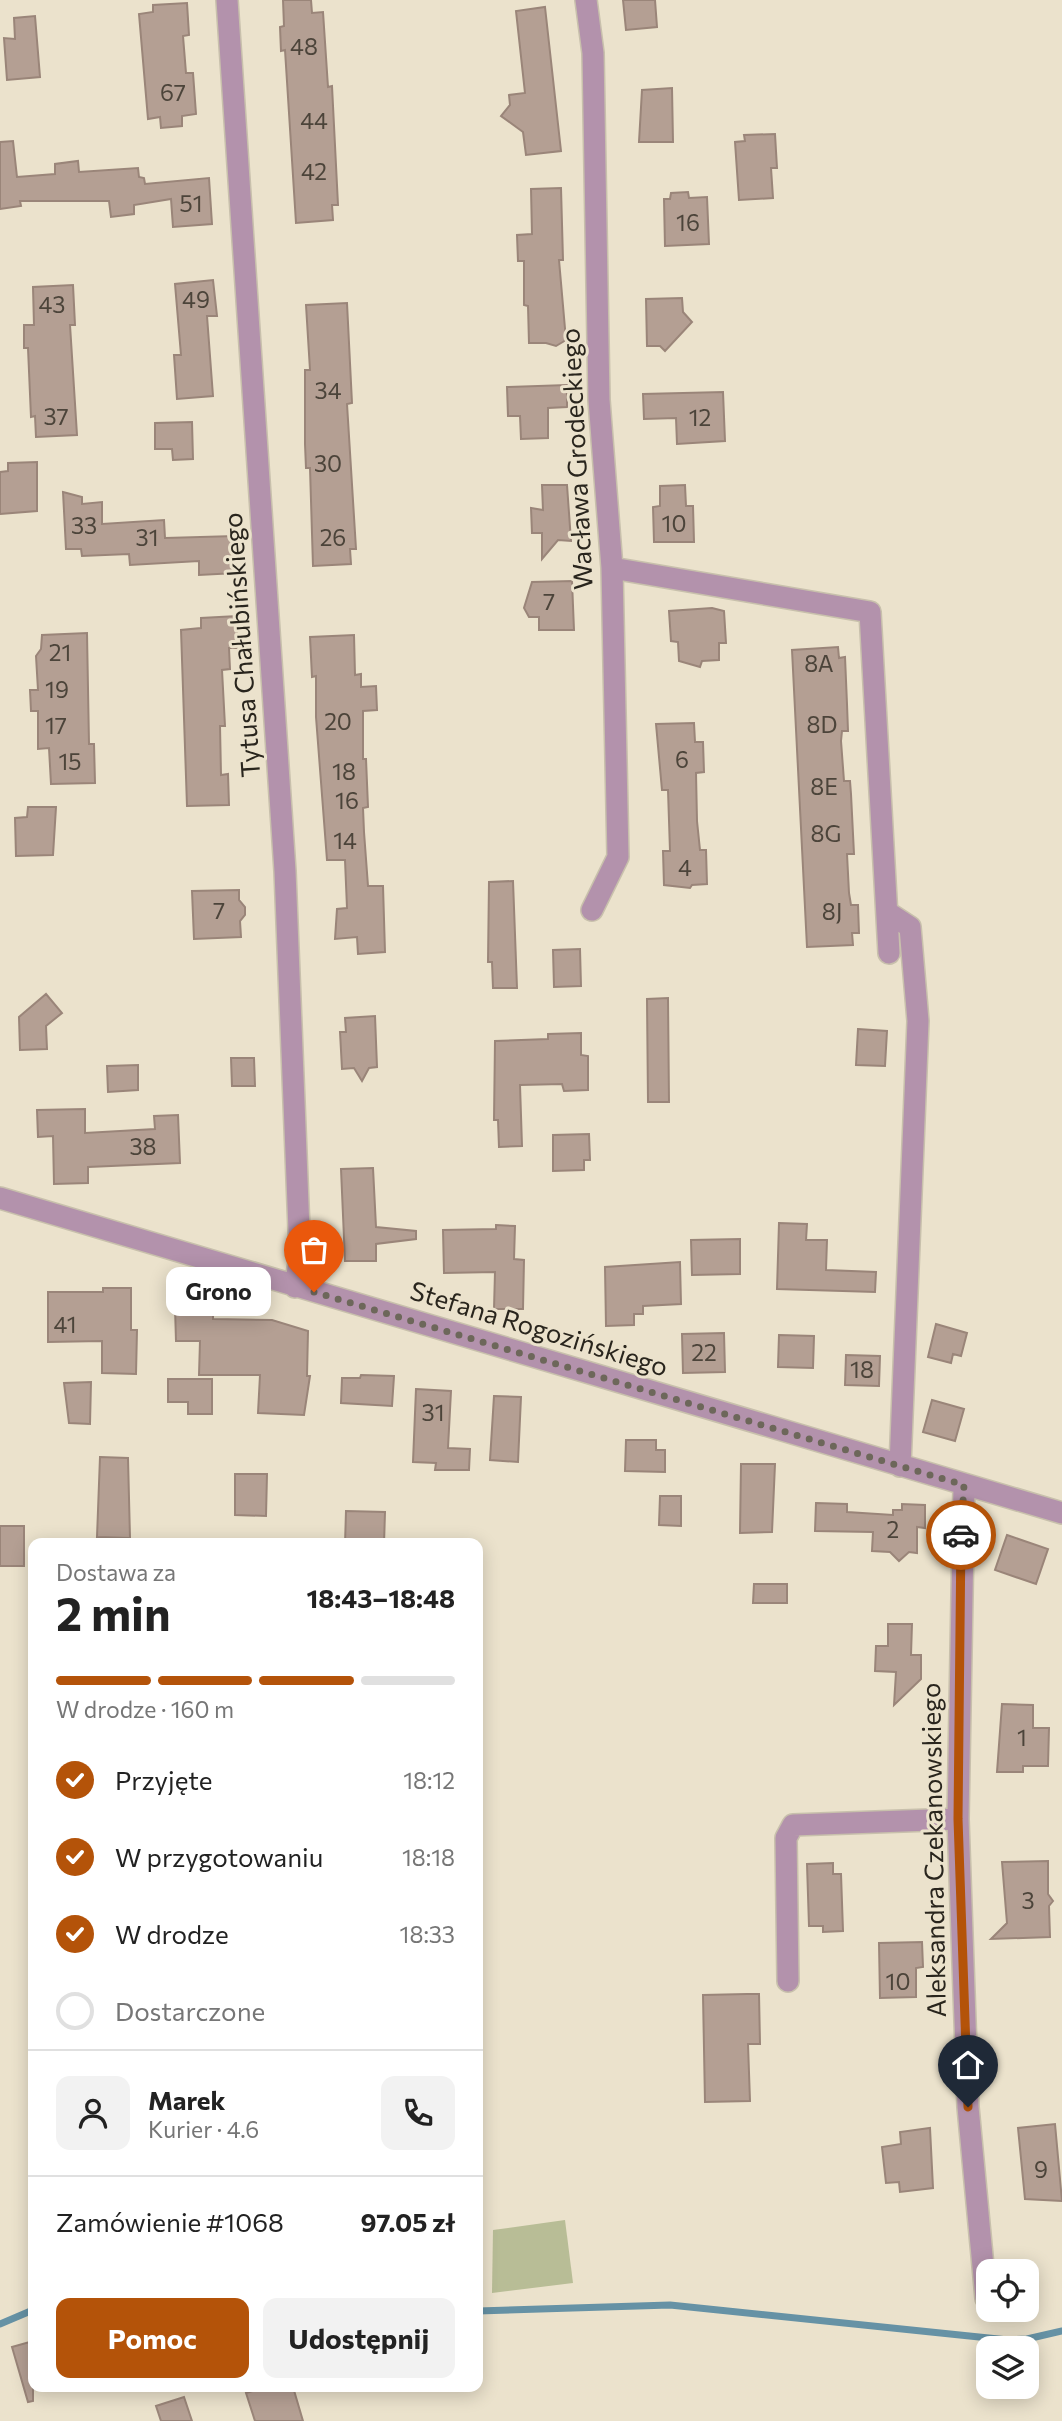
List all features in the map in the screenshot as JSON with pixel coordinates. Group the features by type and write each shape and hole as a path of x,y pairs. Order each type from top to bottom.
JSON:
{"street":[{"name":"Tytusa Chałubińskiego","path":"227,0 285,871 300,1256 295,1287"},
{"name":"Wacława Grodeckiego","path":"586,0 593,53 599,400 612,568 618,857 592,910"},
{"path":"612,568 870,612 889,953"},
{"path":"887,912 911,927 918,1021 900,1466"},
{"name":"Stefana Rogozińskiego","path":"0,1198 1062,1513"},
{"name":"Aleksandra Czekanowskiego","path":"964,1485 958,1819 968,2107 982,2259"},
{"path":"788,1982 786,1838 793,1825 958,1819"}],"green space":[{"path":"565,2220 573,2283 492,2293 493,2230"}],"building":[{"path":"283,0 311,0 312,13 323,12 328,87 332,86 338,205 332,205 333,220 296,223 285,50 281,51"},
{"path":"623,0 655,0 657,27 626,30"},
{"path":"187,3 189,35 183,36 186,73 193,73 196,114 182,116 182,126 161,128 160,117 148,119 139,14 153,12 153,5"},
{"path":"545,7 561,151 526,155 523,132 501,116 510,105 509,95 525,93 516,11"},
{"path":"35,16 40,77 7,80 4,38 15,39 14,18"},
{"path":"672,88 673,142 639,142 642,90"},
{"path":"775,134 777,168 771,168 773,198 739,200 735,142 745,141 744,135"},
{"path":"13,141 17,177 55,174 55,164 78,161 79,172 138,168 139,177 144,178 145,184 209,178 212,224 173,227 171,199 134,205 134,214 111,217 109,201 20,201 21,206 0,209 0,142"},
{"path":"561,188 563,260 559,260 566,340 556,346 529,343 528,306 524,305 524,261 518,261 517,235 532,234 531,189"},
{"path":"688,192 689,198 707,197 709,244 665,246 664,199 670,199 671,193"},
{"path":"213,280 217,316 207,316 213,396 177,399 174,355 181,355 175,284"},
{"path":"73,285 75,325 70,325 77,435 36,437 35,416 31,417 28,348 24,348 24,325 34,325 33,287"},
{"path":"682,298 683,312 692,322 665,351 660,346 647,346 646,299"},
{"path":"347,303 352,403 347,404 356,549 350,549 351,564 313,566 310,468 306,468 305,444 305,370 310,370 306,305"},
{"path":"567,385 567,407 548,408 548,438 521,439 520,416 508,416 507,387"},
{"path":"723,392 725,441 677,444 676,418 644,419 643,394"},
{"path":"192,422 193,459 173,460 172,449 155,449 155,423"},
{"path":"37,462 37,511 0,514 0,472 8,471 8,463"},
{"path":"542,485 567,485 571,541 558,540 542,559 542,533 532,533 531,508 543,510"},
{"path":"685,485 686,506 693,506 694,542 654,542 653,507 660,506 660,486"},
{"path":"63,492 82,497 82,504 102,502 102,524 164,520 165,538 235,536 236,573 199,575 199,561 130,565 129,554 82,556 81,549 66,549"},
{"path":"572,581 574,630 539,630 539,617 529,617 524,608 532,582"},
{"path":"712,608 724,611 726,643 719,643 719,660 702,661 700,667 679,661 678,642 671,641 669,611"},
{"path":"237,616 237,648 229,648 230,669 222,670 225,726 220,726 221,775 228,774 229,805 187,806 181,630 201,628 201,618"},
{"path":"87,633 89,744 94,744 95,783 51,784 49,748 38,749 38,711 31,711 30,690 38,690 36,656 41,649 42,635"},
{"path":"354,635 355,675 361,674 361,687 376,686 377,710 363,711 363,759 366,759 368,807 363,808 368,886 383,886 385,952 358,954 357,937 335,939 337,909 347,908 345,860 327,860 316,717 316,676 312,677 310,637"},
{"path":"838,647 839,658 845,657 848,731 842,731 841,741 844,781 850,781 854,854 847,854 849,893 851,905 858,905 859,933 852,933 853,945 807,947 792,650"},
{"path":"694,723 695,742 703,742 704,772 696,773 697,821 700,850 706,850 707,884 692,885 690,888 664,885 663,851 670,851 668,790 662,790 656,724"},
{"path":"28,807 56,807 53,855 16,856 15,818 27,817"},
{"path":"513,881 517,988 493,988 492,962 488,962 489,882"},
{"path":"239,890 239,900 245,907 245,915 240,921 241,937 194,939 192,891"},
{"path":"580,949 581,986 554,987 553,950"},
{"path":"46,994 62,1013 46,1026 47,1049 20,1050 19,1017"},
{"path":"668,998 669,1102 648,1102 647,999"},
{"path":"375,1016 377,1067 369,1068 362,1081 354,1068 342,1069 340,1032 346,1032 345,1018"},
{"path":"858,1029 887,1031 885,1066 856,1065"},
{"path":"581,1033 581,1055 588,1056 588,1090 564,1091 562,1084 520,1085 522,1146 499,1147 498,1120 494,1120 495,1041 548,1039 548,1034"},
{"path":"231,1058 254,1058 255,1086 232,1086"},
{"path":"138,1065 138,1090 108,1092 107,1066"},
{"path":"85,1109 85,1133 155,1129 154,1116 178,1115 180,1163 88,1167 88,1183 54,1184 53,1136 38,1137 37,1110"},
{"path":"589,1134 590,1160 584,1160 584,1170 553,1171 553,1135"},
{"path":"373,1168 376,1227 416,1231 416,1239 376,1244 376,1261 345,1261 341,1169"},
{"path":"779,1223 807,1224 806,1240 827,1240 826,1270 876,1272 875,1292 777,1289"},
{"path":"496,1225 515,1226 514,1259 524,1260 523,1309 494,1309 495,1272 444,1273 443,1230 496,1229"},
{"path":"740,1239 740,1274 692,1275 691,1240"},
{"path":"680,1262 681,1304 643,1306 643,1314 634,1314 634,1325 606,1326 605,1267"},
{"path":"103,1288 131,1288 131,1330 137,1330 136,1374 102,1373 102,1341 48,1342 48,1292 103,1292"},
{"path":"175,1307 213,1307 213,1319 272,1320 308,1331 307,1376 310,1376 304,1415 258,1413 260,1375 199,1375 200,1341 176,1341"},
{"path":"936,1324 967,1333 961,1356 953,1354 951,1363 928,1357"},
{"path":"724,1333 725,1372 683,1373 682,1334"},
{"path":"779,1335 814,1336 813,1368 778,1367"},
{"path":"846,1355 880,1356 879,1386 845,1385"},
{"path":"361,1375 394,1376 392,1406 341,1403 342,1378 360,1378"},
{"path":"168,1379 212,1379 212,1414 188,1414 188,1402 168,1402"},
{"path":"91,1382 90,1424 69,1423 64,1383"},
{"path":"416,1389 451,1391 448,1448 470,1449 469,1470 435,1470 436,1463 413,1462"},
{"path":"494,1396 521,1397 518,1462 490,1460"},
{"path":"932,1400 964,1409 955,1441 923,1432"},
{"path":"626,1440 656,1440 656,1450 665,1450 665,1472 625,1471"},
{"path":"100,1457 128,1458 130,1538 97,1537"},
{"path":"741,1464 775,1464 772,1532 740,1533"},
{"path":"235,1474 267,1474 266,1516 235,1515"},
{"path":"660,1496 681,1496 681,1526 659,1525"},
{"path":"816,1503 847,1504 847,1512 893,1515 893,1510 902,1510 902,1504 925,1505 925,1528 917,1527 917,1553 909,1552 899,1561 890,1552 872,1551 873,1532 815,1531"},
{"path":"346,1511 385,1512 384,1538 345,1538"},
{"path":"0,1526 24,1526 24,1566 0,1566"},
{"path":"1007,1535 1048,1549 1036,1584 995,1570"},
{"path":"754,1584 787,1584 787,1603 753,1603"},
{"path":"888,1624 912,1624 911,1655 921,1655 921,1679 894,1705 896,1672 875,1671 876,1646 888,1646"},
{"path":"1002,1704 1033,1705 1033,1728 1049,1728 1048,1766 1023,1766 1023,1772 997,1772"},
{"path":"1048,1861 1048,1894 1053,1901 1049,1906 1050,1937 991,1939 1007,1923 1002,1862"},
{"path":"833,1863 833,1874 841,1874 843,1931 823,1932 823,1926 809,1926 807,1864"},
{"path":"922,1942 923,1967 916,1968 916,1997 880,1998 879,1943"},
{"path":"759,1994 760,2044 748,2044 750,2101 705,2102 703,1995"},
{"path":"1055,2124 1062,2201 1025,2199 1018,2128"},
{"path":"930,2128 933,2188 900,2192 899,2182 886,2183 882,2147 901,2144 900,2132"},
{"path":"28,2342 28,2392 33,2392 33,2401 28,2402 12,2347"},
{"path":"294,2392 303,2421 255,2421 246,2393"},
{"path":"184,2397 192,2421 161,2421 156,2406"}],"waterway":[{"path":"483,2311 670,2305 1008,2340 1027,2339 1062,2331"},
{"path":"0,2324 28,2312"}],"way so far":[{"path":"314,1292 964,1485 961,1535"}],"place":[{"name":"Grono","path":"314,1292"}],"route":[{"path":"961,1535 958,1819 968,2107"}]}
